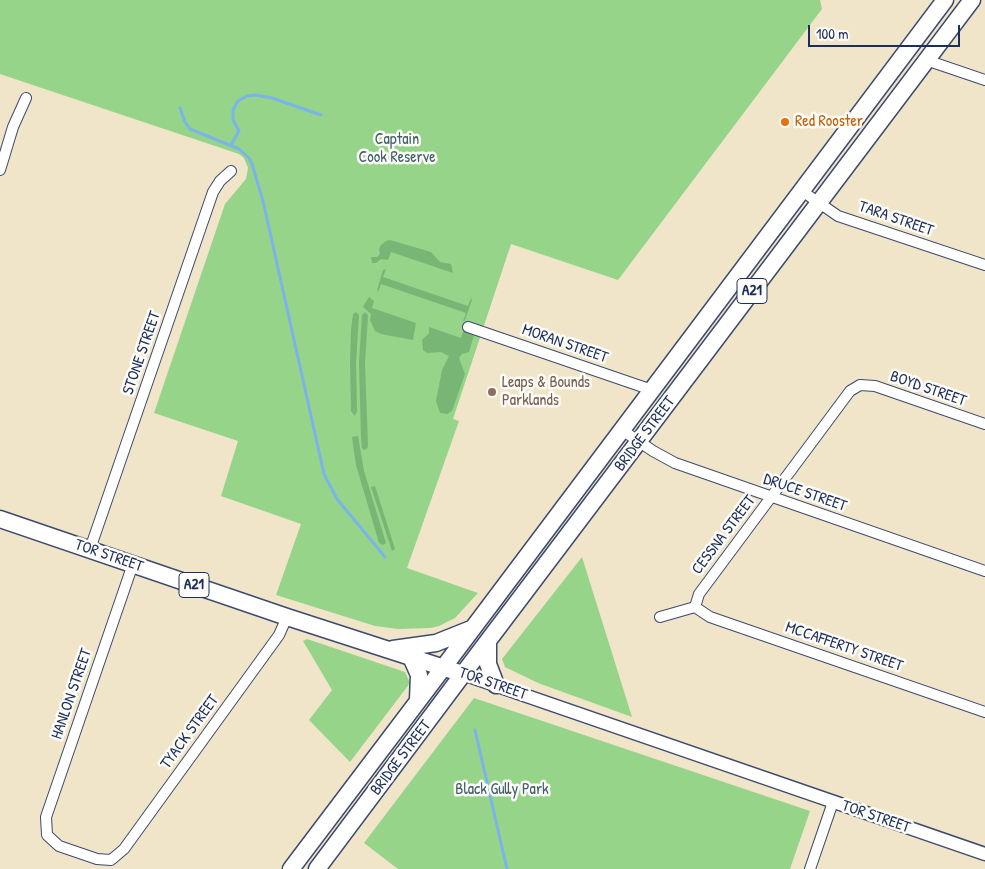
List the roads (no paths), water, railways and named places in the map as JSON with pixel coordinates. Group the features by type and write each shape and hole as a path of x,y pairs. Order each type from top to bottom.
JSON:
{"main road":[{"name":"BRIDGE STREET","path":"291,869 945,0"},
{"name":"BRIDGE STREET","path":"317,869 970,1"},
{"name":"TOR STREET","path":"0,519 287,617 463,674"},
{"name":"A21","path":"388,650 436,643 472,628"},
{"path":"488,643 488,664 496,685"},
{"path":"410,657 419,675 418,700"}],"street":[{"path":"926,60 985,80"},
{"path":"0,170 26,98"},
{"name":"STONE STREET","path":"90,549 213,192 220,181 231,171"},
{"name":"TARA STREET","path":"802,192 838,216 985,265"},
{"name":"MORAN STREET","path":"468,327 652,390"},
{"name":"BOYD STREET","path":"860,385 874,386 985,424"},
{"name":"CESSNA STREET","path":"695,607 699,594 771,497 850,391 860,385"},
{"name":"DRUCE STREET","path":"622,430 675,463 985,571"},
{"name":"HANLON STREET","path":"111,860 97,859 59,846 47,835 46,817 133,564"},
{"path":"660,617 695,607"},
{"name":"MCCAFFERTY STREET","path":"695,607 710,617 985,712"},
{"name":"TYACK STREET","path":"111,860 124,849 280,635 287,617"},
{"name":"TOR STREET","path":"463,674 985,854"},
{"path":"810,869 833,802"}],"waterway":[{"path":"231,145 239,131 233,120 233,110 238,101 247,96 255,95 272,98 321,115"},
{"path":"180,108 185,122 190,129 239,149 249,158 252,164 263,201 324,474 337,499 385,557"},
{"path":"475,730 507,869"}],"place":[{"name":"Red Rooster","path":"785,122"},
{"name":"Leaps & Bounds Parklands","path":"492,392"}],"park label":[{"name":"Captain Cook Reserve","path":"397,149"},
{"name":"Black Gully Park","path":"502,790"}]}
